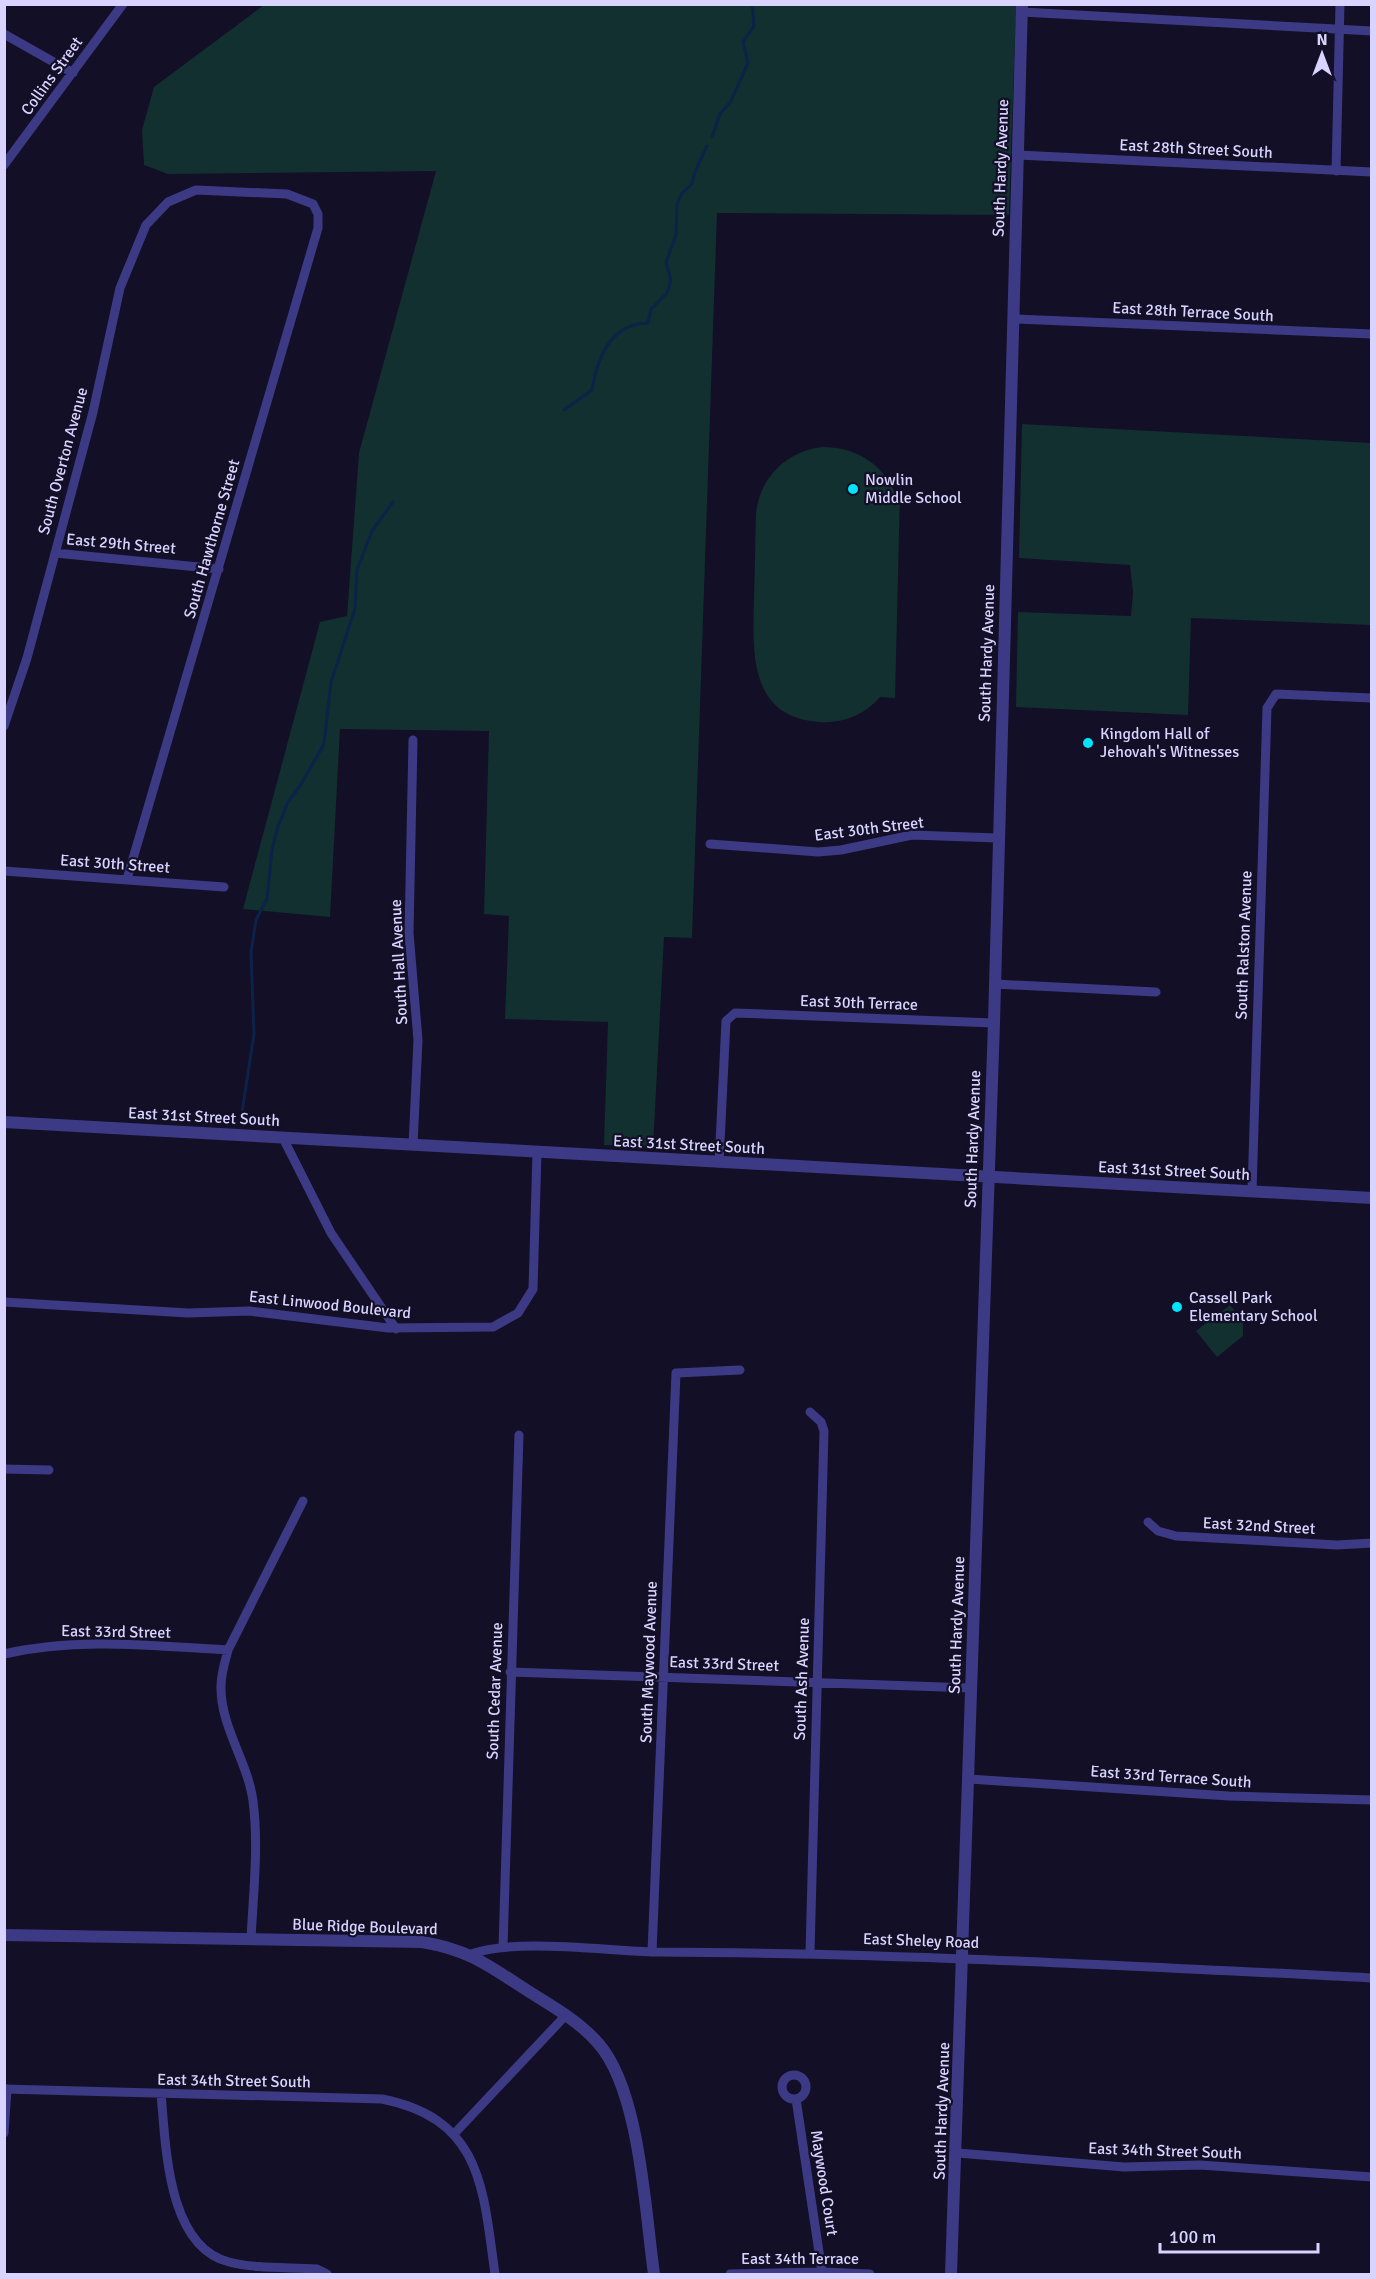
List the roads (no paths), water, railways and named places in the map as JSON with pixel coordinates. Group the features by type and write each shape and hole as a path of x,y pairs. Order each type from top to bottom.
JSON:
{"street":[{"name":"Collins Street","path":"4,165 123,4"},
{"path":"1335,171 1340,4"},
{"path":"1022,8 1371,31"},
{"name":"South Hardy Avenue","path":"951,2274 958,2153 994,1023 997,838 1022,8"},
{"path":"4,34 73,73"},
{"name":"East 28th Street South","path":"1018,155 1371,172"},
{"name":"South Overton Avenue","path":"4,726 27,658 93,412 120,288 146,225 159,210 181,195 212,189 287,194 301,198 315,206"},
{"name":"South Hawthorne Street","path":"127,879 318,228 315,206"},
{"name":"East 28th Terrace South","path":"1014,319 1371,334"},
{"name":"East 29th Street","path":"55,553 219,569"},
{"name":"South Ralston Avenue","path":"1252,1191 1267,708 1276,694 1371,698"},
{"name":"South Hall Avenue","path":"413,740 409,933 418,1040 413,1145"},
{"name":"East 30th Street","path":"710,844 818,852 841,850 912,835 997,838"},
{"name":"East 30th Street","path":"4,871 224,887"},
{"path":"995,984 1156,992"},
{"name":"East 30th Terrace","path":"720,1163 726,1022 735,1013 994,1023"},
{"name":"East 31st Street South","path":"4,1122 1371,1198"},
{"path":"283,1138 331,1233 396,1329"},
{"name":"East Linwood Boulevard","path":"4,1302 188,1313 249,1311 332,1323 396,1329 493,1327 506,1322 527,1302 535,1274 537,1152"},
{"name":"South Maywood Avenue","path":"652,1952 676,1373 740,1370"},
{"name":"South Ash Avenue","path":"810,1412 821,1422 824,1431 810,1952"},
{"name":"South Cedar Avenue","path":"503,1947 519,1435"},
{"path":"4,1469 49,1470"},
{"path":"251,1940 255,1826 253,1800 246,1770 225,1713 221,1689 228,1650 303,1501"},
{"name":"East 32nd Street","path":"1148,1522 1158,1531 1176,1536 1337,1545 1371,1543"},
{"name":"East 33rd Street","path":"4,1654 25,1649 95,1643 228,1650"},
{"name":"East 33rd Street","path":"510,1672 972,1688"},
{"name":"East 33rd Terrace South","path":"969,1779 1229,1796 1371,1800"},
{"name":"Blue Ridge Boulevard","path":"4,1935 422,1942 471,1954 566,2015 598,2043 613,2066 625,2091 631,2112 654,2274"},
{"name":"East Sheley Road","path":"471,1954 503,1947 652,1952 810,1952 963,1957 1371,1978"},
{"path":"495,2274 483,2187 468,2153 454,2134 566,2015"},
{"path":"4,2133 6,2089"},
{"name":"East 34th Street South","path":"6,2089 382,2099 418,2109 454,2134"},
{"path":"161,2094 175,2192 183,2222 195,2241 213,2256 230,2262 316,2269 327,2274"},
{"name":"Maywood Court","path":"796,2099 822,2272"},
{"name":"East 34th Street South","path":"958,2153 1124,2167 1200,2165 1371,2177"},
{"name":"East 34th Terrace","path":"730,2274 822,2272 870,2274"}],"waterway":[{"path":"712,137 720,114 731,101 748,63 743,42 754,26 752,4"},
{"path":"564,410 592,390 602,355 615,336 624,329 648,323 651,309 667,293 671,280 666,262 676,235 677,204 682,193 692,184 707,146"},
{"path":"241,1119 254,1034 251,952 256,920 267,899 272,850 278,826 288,802 324,744 331,682 355,609 357,570 372,531 393,502"}],"place":[{"name":"Nowlin Middle School","path":"853,489"},
{"name":"Kingdom Hall of Jehovah's Witnesses","path":"1088,743"},
{"name":"Cassell Park Elementary School","path":"1177,1307"}]}
